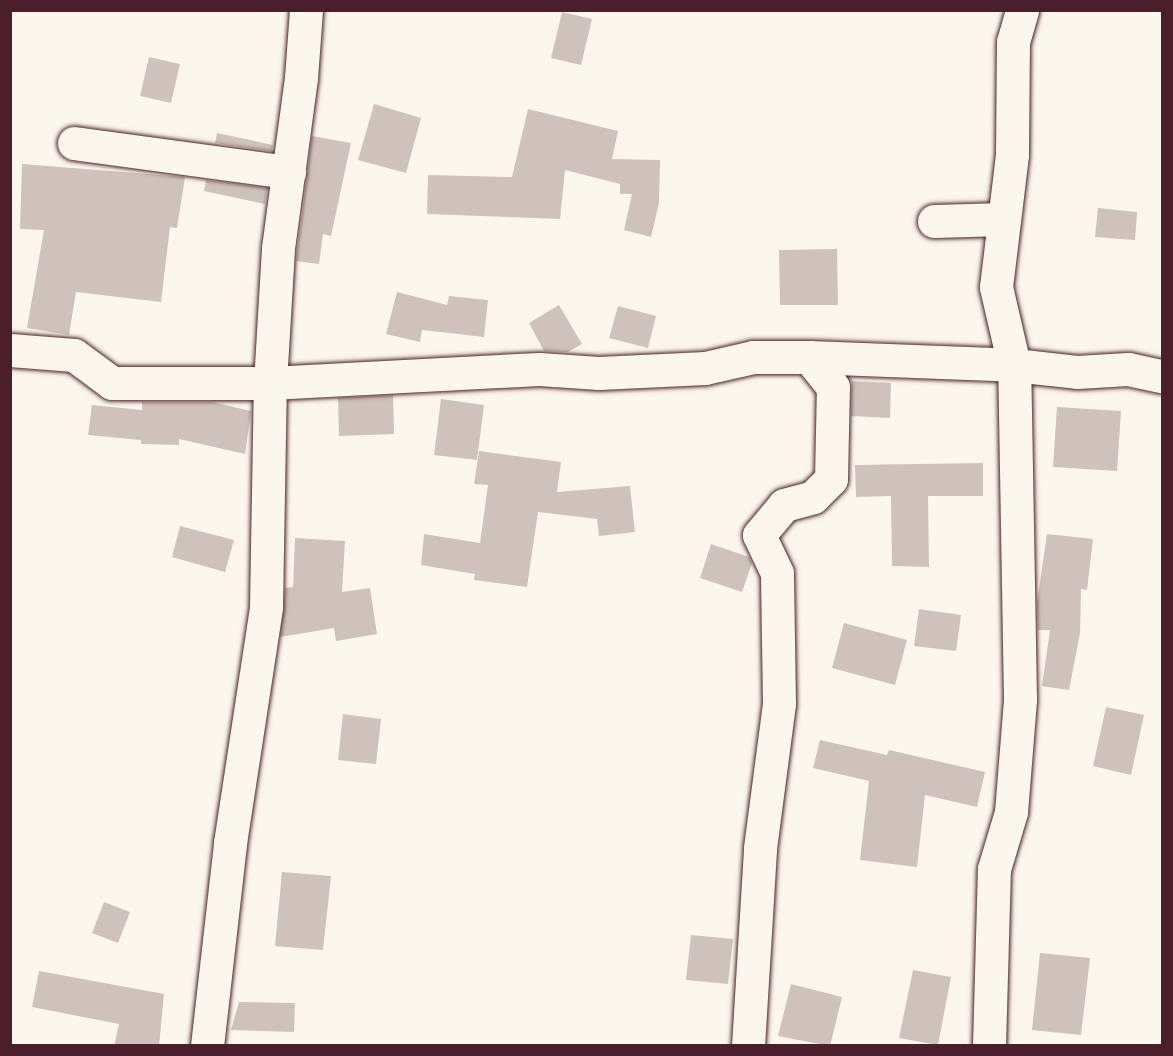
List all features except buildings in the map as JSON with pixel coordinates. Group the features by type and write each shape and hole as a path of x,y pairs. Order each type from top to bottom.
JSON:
{"street":[{"path":"207,1046 230,843 266,607 270,383 278,248 290,172 306,10"},
{"path":"989,1046 994,869 1011,812 1020,699 1014,365 996,287 1012,154 1013,42 1022,10"},
{"path":"74,143 290,172"},
{"path":"934,220 1004,219"},
{"path":"10,350 74,355 112,382 270,383 539,369 599,373 694,368 753,357 1014,365 1077,372 1128,369 1162,376"},
{"path":"748,1046 760,848 779,703 777,573 759,535 784,505 813,497 831,479 833,387 809,357"}]}
